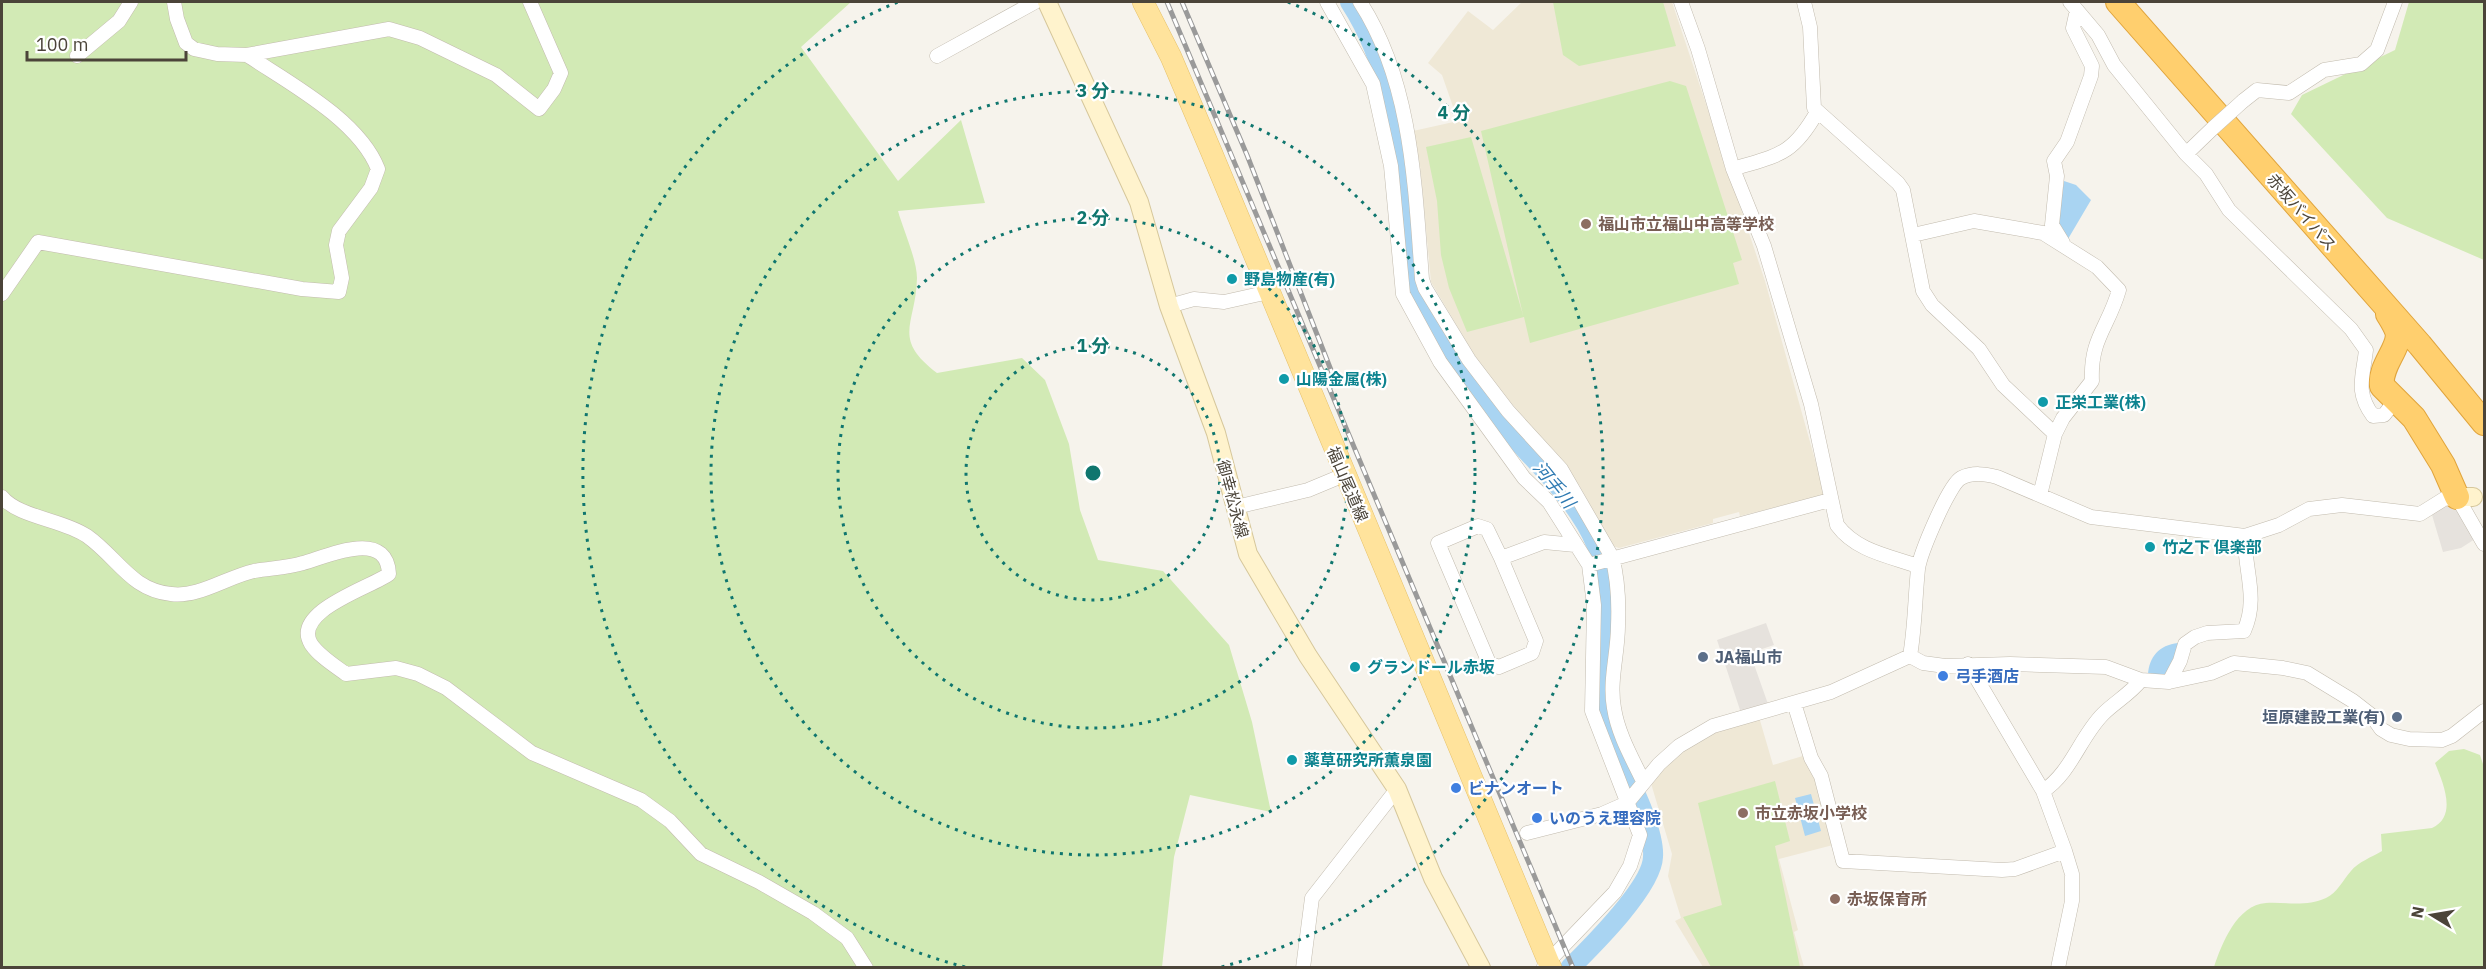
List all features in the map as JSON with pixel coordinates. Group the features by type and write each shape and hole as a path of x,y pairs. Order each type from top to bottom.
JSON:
{"highway":[{"name":"赤坂バイパス","path":"2118,2 2484,424"},
{"name":"赤坂バイパス","path":"2126,2 2484,413"},
{"path":"2382,304 2398,333 2397,344 2383,368 2382,386 2414,418 2465,497"},
{"path":"2418,336 2442,357 2484,405"},
{"path":"2383,368 2410,354 2420,357 2484,424"}],"main road":[{"name":"御幸松永線","path":"1047,2 1138,202 1169,306 1216,433 1248,554 1308,656 1397,789 1433,878 1481,968"},
{"name":"福山尾道線","path":"1143,2 1171,57 1547,965"}],"street":[{"path":"77,56 119,21 131,2"},
{"path":"174,2 177,19 186,43 194,49 247,55 388,29 420,38 496,75 539,109 554,89 561,73 530,2"},
{"path":"936,56 1035,2"},
{"path":"1327,2 1373,84 1391,166 1403,294 1440,362 1524,478 1549,502 1575,545 1590,564 1594,605 1592,711 1640,835 1630,866 1615,892 1547,965"},
{"path":"1360,2 1388,59 1407,132 1414,175 1422,279 1425,288 1469,360 1508,411 1560,469 1616,572 1618,626 1612,692 1614,710 1619,730 1642,783"},
{"path":"1680,2 1698,49 1733,168 1764,246 1811,404 1830,500 1838,525 1846,538 1858,546 1918,566"},
{"path":"1804,2 1810,27 1811,87 1817,112 1898,183 1903,190 1923,291 1932,305 1979,349 2003,385 2055,434"},
{"path":"2186,154 2257,90 2289,93 2324,70 2361,64 2377,50 2395,2"},
{"path":"2074,6 2098,35 2114,65 2186,154 2206,174 2229,210 2351,329 2366,350 2360,381 2364,404 2373,416 2384,415 2395,401"},
{"path":"2063,243 2052,225 2057,176 2055,161 2067,142 2091,75 2092,66 2073,28 2074,6"},
{"path":"2,294 38,242 302,289 339,292 342,278 336,245 339,231 371,188 378,169 373,157 340,120 247,55"},
{"path":"1733,168 1789,149 1803,136 1817,112"},
{"path":"1913,236 1974,221 2043,233 2063,243 2097,267 2119,290 2112,312 2095,342 2091,360 2092,381 2063,418 2055,434 2040,495"},
{"path":"1169,306 1194,299 1224,302 1269,292"},
{"path":"1910,656 1918,566 1948,494 1960,478 1981,473 1997,477 2091,517 2245,536 2279,525 2309,509 2342,505 2420,514 2444,499 2465,497 2484,544"},
{"path":"1236,507 1308,490 1344,475"},
{"path":"2,497 20,509 60,522 86,535 147,590 173,595 192,592 252,572 301,564 342,549 356,547 378,551 384,557 389,574 378,582 349,593 319,613 311,624 308,637 321,653 346,674 396,668 418,674 446,688 532,753 641,800 670,821 701,854 804,908 847,938 866,968"},
{"path":"1590,564 1830,500"},
{"path":"1478,526 1487,530 1501,558 1536,641 1532,653 1499,667 1489,663 1438,543 1478,526"},
{"path":"2169,682 2180,661 2184,644 2207,633 2244,632 2253,600 2245,555 2245,536"},
{"path":"1501,558 1544,542 1575,545"},
{"path":"1910,656 1923,663 1945,666 1968,664 2106,667 2141,680 2169,682 2211,673 2234,663 2307,673 2371,715 2381,729 2391,735 2409,739 2442,740 2452,736 2484,711"},
{"path":"1527,833 1602,814 1628,802 1642,783 1679,746 1713,726 1832,692 1910,656"},
{"path":"1968,664 2043,790 2072,874 2072,901 2058,968"},
{"path":"2043,790 2058,782 2082,740 2103,714 2141,680"},
{"path":"1794,703 1811,758 1821,776 1843,861 2001,870 2015,869 2065,851"},
{"path":"1303,968 1312,898 1397,789"}],"shaded area":[{"name":"福山市立福山中高等学校","path":"1522,2 1672,2 1765,281 1824,492 1821,496 1740,516 1739,512 1713,519 1713,523 1619,548 1613,546 1579,485 1482,368 1431,282 1420,166 1413,131 1458,121 1442,75 1428,63 1468,11 1493,30"},
{"path":"2451,502 2475,539 2461,548 2443,552 2432,515"},
{"path":"1766,623 1774,645 1750,653 1768,704 1741,713 1717,640"},
{"name":"市立赤坂小学校","path":"1759,717 1773,765 1806,755 1817,773 1833,845 1779,859 1798,930 1794,932 1804,967 1703,967 1675,921 1681,918 1668,876 1672,854 1650,780 1679,753 1705,735"}],"green space":[{"path":"2,2 851,2 801,47 898,181 961,120 985,203 898,211 917,278 909,330 914,350 937,373 1022,358 1045,380 1069,444 1080,510 1098,560 1163,571 1229,645 1252,722 1271,812 1190,795 1174,857 1162,967 2,968"},
{"path":"1553,2 1663,2 1676,46 1579,66 1563,55"},
{"path":"2409,2 2484,2 2484,260 2387,218 2291,114 2302,95 2395,50"},
{"path":"1670,81 1686,86 1742,260 1733,263 1739,284 1530,343 1524,317 1467,332 1449,288 1441,255 1437,201 1426,147 1471,137 1523,315 1481,131"},
{"path":"2464,749 2480,755 2483,764 2484,967 2214,967 2226,937 2247,910 2266,903 2304,903 2326,898 2337,890 2361,862 2382,851 2381,834 2432,828 2440,823 2445,816 2446,798 2435,763 2449,751"},
{"path":"1775,781 1790,841 1775,846 1800,967 1711,967 1683,917 1722,905 1698,803"}],"water":[{"path":"2064,181 2076,185 2091,200 2068,239 2058,222"},
{"path":"2178,643 2177,654 2165,674 2161,678 2148,675 2150,663 2156,653 2165,646"},
{"path":"1811,794 1821,831 1805,836 1795,798"}],"waterway":[{"name":"河手川","path":"1350,2 1374,49 1390,99 1400,150 1412,268 1424,303 1451,353 1483,400 1576,509 1596,544 1603,567 1606,611 1600,698 1612,745 1644,815 1652,841 1653,857 1643,884 1632,900 1570,968"}],"railway":[{"path":"1167,2 1573,968"},
{"path":"1182,2 1247,155 1336,383"}],"place":[{"name":"福山市立福山中高等学校","path":"1586,224"},
{"name":"野島物産(有)","path":"1232,279"},
{"name":"山陽金属(株)","path":"1284,379"},
{"name":"正栄工業(株)","path":"2043,402"},
{"name":"竹之下 倶楽部","path":"2150,547"},
{"name":"JA福山市","path":"1703,657"},
{"name":"グランドール赤坂","path":"1355,667"},
{"name":"弓手酒店","path":"1943,676"},
{"name":"垣原建設工業(有)","path":"2397,717"},
{"name":"薬草研究所薫泉園","path":"1292,760"},
{"name":"ビナンオート","path":"1456,788"},
{"name":"市立赤坂小学校","path":"1743,813"},
{"name":"いのうえ理容院","path":"1537,818"},
{"name":"赤坂保育所","path":"1835,899"}]}
